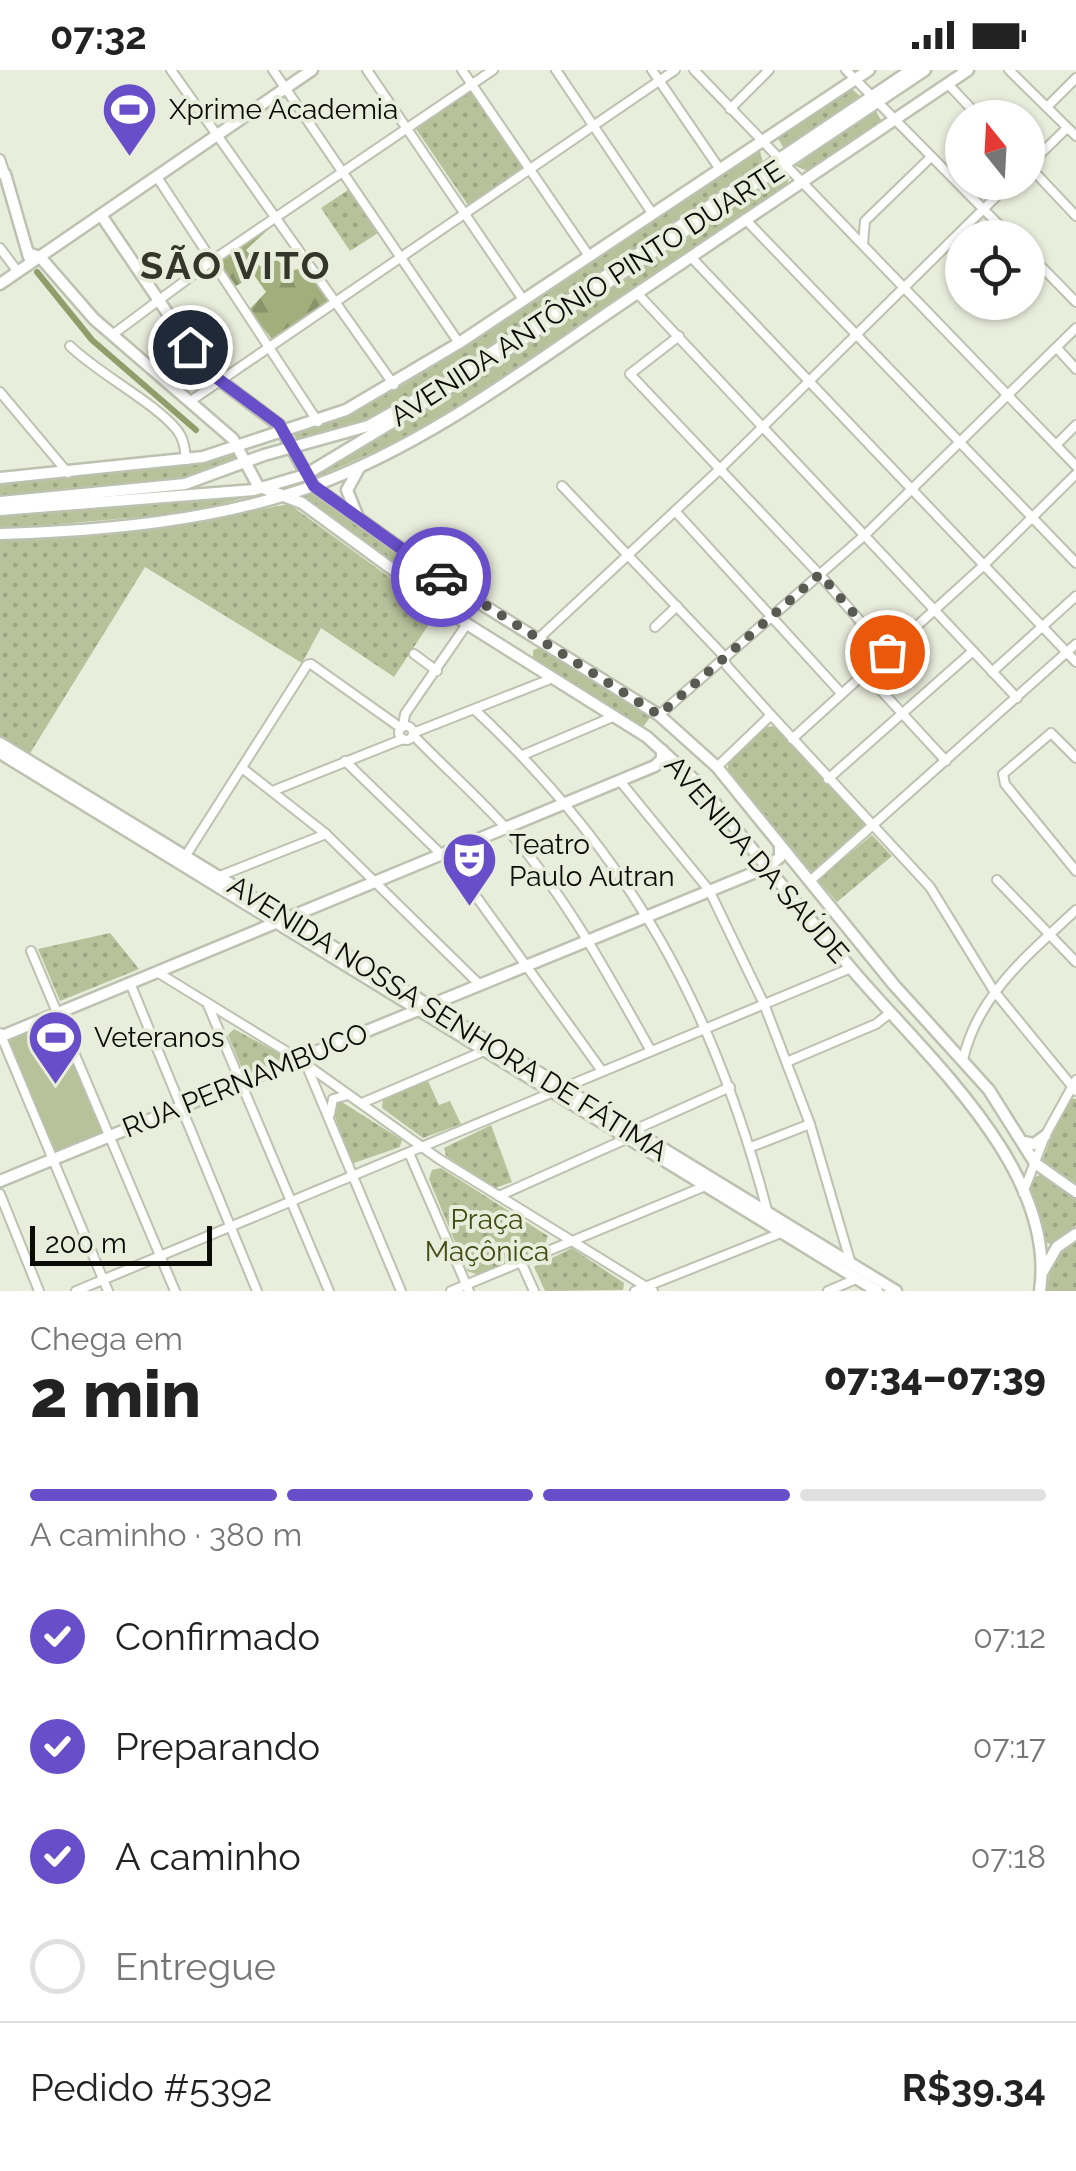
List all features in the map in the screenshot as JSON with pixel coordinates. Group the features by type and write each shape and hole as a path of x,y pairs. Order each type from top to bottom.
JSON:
{"main road":[{"path":"0,284 312,70"},
{"path":"0,478 209,456 318,422 394,385 459,344 870,70"},
{"name":"AVENIDA ANTÔNIO PINTO DUARTE","path":"875,100 911,70"},
{"name":"AVENIDA ANTÔNIO PINTO DUARTE","path":"0,506 163,489 292,446 348,433 407,406 925,70"},
{"path":"0,534 187,516 284,495 364,464 455,416 968,70"},
{"name":"AVENIDA ANTÔNIO PINTO DUARTE","path":"0,506 263,488 305,475 470,376 781,161"},
{"path":"2,174 33,258 112,335 220,426 240,448 252,480 263,488"},
{"path":"101,215 206,370 286,434"},
{"path":"209,456 223,442 220,426"},
{"name":"AVENIDA DA SAÚDE","path":"286,434 314,486 462,592 659,715 717,767 897,988 963,1060 1024,1142 1035,1163 1076,1192"},
{"path":"361,520 348,490 354,472 364,464"},
{"name":"AVENIDA DA SAÚDE","path":"263,488 302,502 467,624 647,737 700,786 981,1119 1023,1193 1039,1241 1040,1291"},
{"path":"436,601 452,605 462,592"},
{"path":"531,665 526,648 537,640"},
{"path":"647,737 648,724 659,715"},
{"name":"AVENIDA NOSSA SENHORA DE FÁTIMA","path":"0,743 183,860 244,904 280,921"},
{"path":"0,1036 620,781 658,764 662,750"},
{"name":"AVENIDA NOSSA SENHORA DE FÁTIMA","path":"0,753 218,877 280,921 629,1135 893,1290"},
{"path":"700,786 711,779 717,767"},
{"path":"768,866 780,857 778,839"},
{"name":"RUA PERNAMBUCO","path":"0,1181 241,1081 302,1062 421,1007 768,866"},
{"path":"240,937 253,921 244,904"},
{"path":"851,968 871,964 897,988 890,1014"},
{"name":"AVENIDA NOSSA SENHORA DE FÁTIMA","path":"421,1007 484,1051 557,1090"},
{"name":"AVENIDA NOSSA SENHORA DE FÁTIMA","path":"629,1135 703,1186 876,1291"},
{"path":"1024,1142 1034,1144 1046,1136"},
{"path":"1042,1273 1057,1248 1076,1234"},
{"path":"1039,1241 1057,1248"}],"street":[{"path":"172,70 394,385"},
{"path":"273,70 459,344"},
{"path":"367,70 524,301"},
{"path":"462,70 589,256"},
{"path":"112,335 213,260 493,70"},
{"path":"556,70 652,213"},
{"path":"652,70 719,168"},
{"path":"192,400 674,70"},
{"path":"694,70 1076,466"},
{"path":"730,109 770,70"},
{"path":"846,70 995,220"},
{"path":"1009,70 1076,136"},
{"path":"1047,107 1076,78"},
{"path":"948,84 963,100"},
{"path":"1045,149 1068,128"},
{"path":"844,226 865,222 932,158"},
{"path":"0,159 2,174"},
{"path":"157,177 318,422"},
{"path":"1045,183 1076,216"},
{"path":"537,640 604,573 720,469 993,200"},
{"path":"746,220 1076,563"},
{"path":"864,246 865,222"},
{"path":"0,248 18,272"},
{"path":"691,258 1076,662"},
{"path":"1045,270 1076,302"},
{"path":"637,292 1016,698"},
{"path":"659,715 866,534 1076,328"},
{"path":"679,336 632,369 633,379 820,574 887,652"},
{"path":"70,346 93,368 173,426 183,439 186,460"},
{"path":"1056,348 1076,369"},
{"path":"0,392 68,473"},
{"path":"1056,446 1076,426"},
{"path":"792,739 983,566 1076,474"},
{"path":"562,486 677,606 770,715 930,887 994,991 1074,1085 1046,1136 1023,1193"},
{"path":"675,511 841,693"},
{"path":"992,672 1076,596"},
{"path":"655,627 677,606"},
{"path":"406,732 403,716 467,624"},
{"path":"810,880 1076,644"},
{"path":"828,778 973,651"},
{"path":"414,654 436,670"},
{"path":"183,860 303,668 311,664 406,732 506,828 588,939 650,1051"},
{"path":"864,672 946,761"},
{"path":"275,790 380,748 406,732 439,725 552,678"},
{"path":"475,710 566,803 649,915 706,1028 730,1088 751,1147 768,1214"},
{"path":"717,767 770,715"},
{"path":"523,755 614,716"},
{"path":"1076,758 1051,733 1003,774 1005,784 1076,871"},
{"path":"345,762 441,854 527,964 602,1072"},
{"path":"242,768 275,790 326,834 479,984"},
{"path":"620,781 709,890 764,1004 789,1061 851,1264"},
{"path":"218,877 326,834"},
{"path":"998,880 1076,962"},
{"path":"963,1060 967,1041 994,991 1076,910"},
{"path":"30,951 175,1291"},
{"path":"76,1291 851,968"},
{"path":"157,972 302,1062 438,1159 574,1239 649,1289"},
{"path":"130,983 257,1291"},
{"path":"208,1005 329,1291"},
{"path":"789,1061 876,1024 890,1014"},
{"path":"0,1036 108,1291"},
{"path":"952,1048 960,1048 967,1041"},
{"path":"362,1103 484,1051"},
{"path":"302,1062 330,1114 401,1291"},
{"path":"320,1074 330,1114"},
{"path":"500,1196 730,1088"},
{"path":"330,1114 333,1099 350,1095"},
{"path":"751,1147 810,1124"},
{"path":"409,1153 468,1288"},
{"path":"422,1180 423,1168 438,1159"},
{"path":"451,1291 468,1288 703,1186"},
{"path":"0,1194 39,1291"},
{"path":"635,1291 649,1289 780,1232"},
{"path":"521,1262 534,1291"},
{"path":"828,1291 856,1279"}],"green space":[{"path":"851,88 862,98 784,149 778,138"},
{"path":"471,90 523,168 468,205 416,129"},
{"path":"875,109 882,122 809,172 796,166"},
{"path":"760,151 763,163 452,376 379,418 296,439 294,435 348,415 405,384"},
{"path":"784,174 789,179 785,187 466,403 381,449 315,478 334,461"},
{"path":"348,190 378,233 350,251 321,208"},
{"path":"276,222 246,250 260,266 277,260 291,271 305,267 330,299 272,339 249,310 266,292 254,275 236,286 217,261"},
{"path":"236,453 237,457 185,480 0,499 0,482 137,471"},
{"path":"314,491 451,594 444,598 430,590 304,499 305,493"},
{"path":"259,494 187,513 0,529 0,513"},
{"path":"289,504 437,612 394,677 321,628 302,663 145,567 29,755 0,737 0,541 189,523"},
{"path":"539,648 651,716 643,727 533,659 533,650"},
{"path":"776,726 864,823 864,829 813,872 805,868 728,773 728,764 765,727"},
{"path":"872,835 892,856 837,902 818,880"},
{"path":"110,933 139,969 60,1001 38,949"},
{"name":"Veteranos","path":"56,1018 104,1134 52,1154 7,1038"},
{"path":"234,1029 280,1054 280,1058 245,1076 228,1035"},
{"path":"428,1081 439,1105 450,1101 461,1124 423,1138 382,1108 383,1099"},
{"path":"337,1099 402,1140 400,1147 351,1164 332,1108"},
{"path":"1076,1099 1076,1185 1042,1162 1064,1101"},
{"path":"491,1125 512,1182 495,1188 446,1156 444,1148"},
{"name":"Praça Maçônica","path":"441,1168 548,1236 544,1247 479,1275 467,1271 429,1179 432,1170"},
{"path":"1040,1175 1076,1196 1076,1225 1052,1245 1044,1241 1030,1192 1033,1178"},
{"path":"1076,1238 1076,1291 1046,1291 1052,1263"},
{"path":"572,1248 624,1283 623,1290 545,1291 534,1267"}],"waterway":[{"path":"37,272 92,340 196,430"}],"way so far":[{"path":"441,577 659,715 820,574 887,652"}],"place":[{"name":"Xprime Academia","path":"130,158"},
{"name":"Teatro Paulo Autran","path":"470,909"},
{"name":"Veteranos","path":"55,1086"}],"district":[{"name":"SÃO VITO","path":"236,266"}],"route":[{"path":"190,347 206,370 279,424 314,486 441,577"}]}
